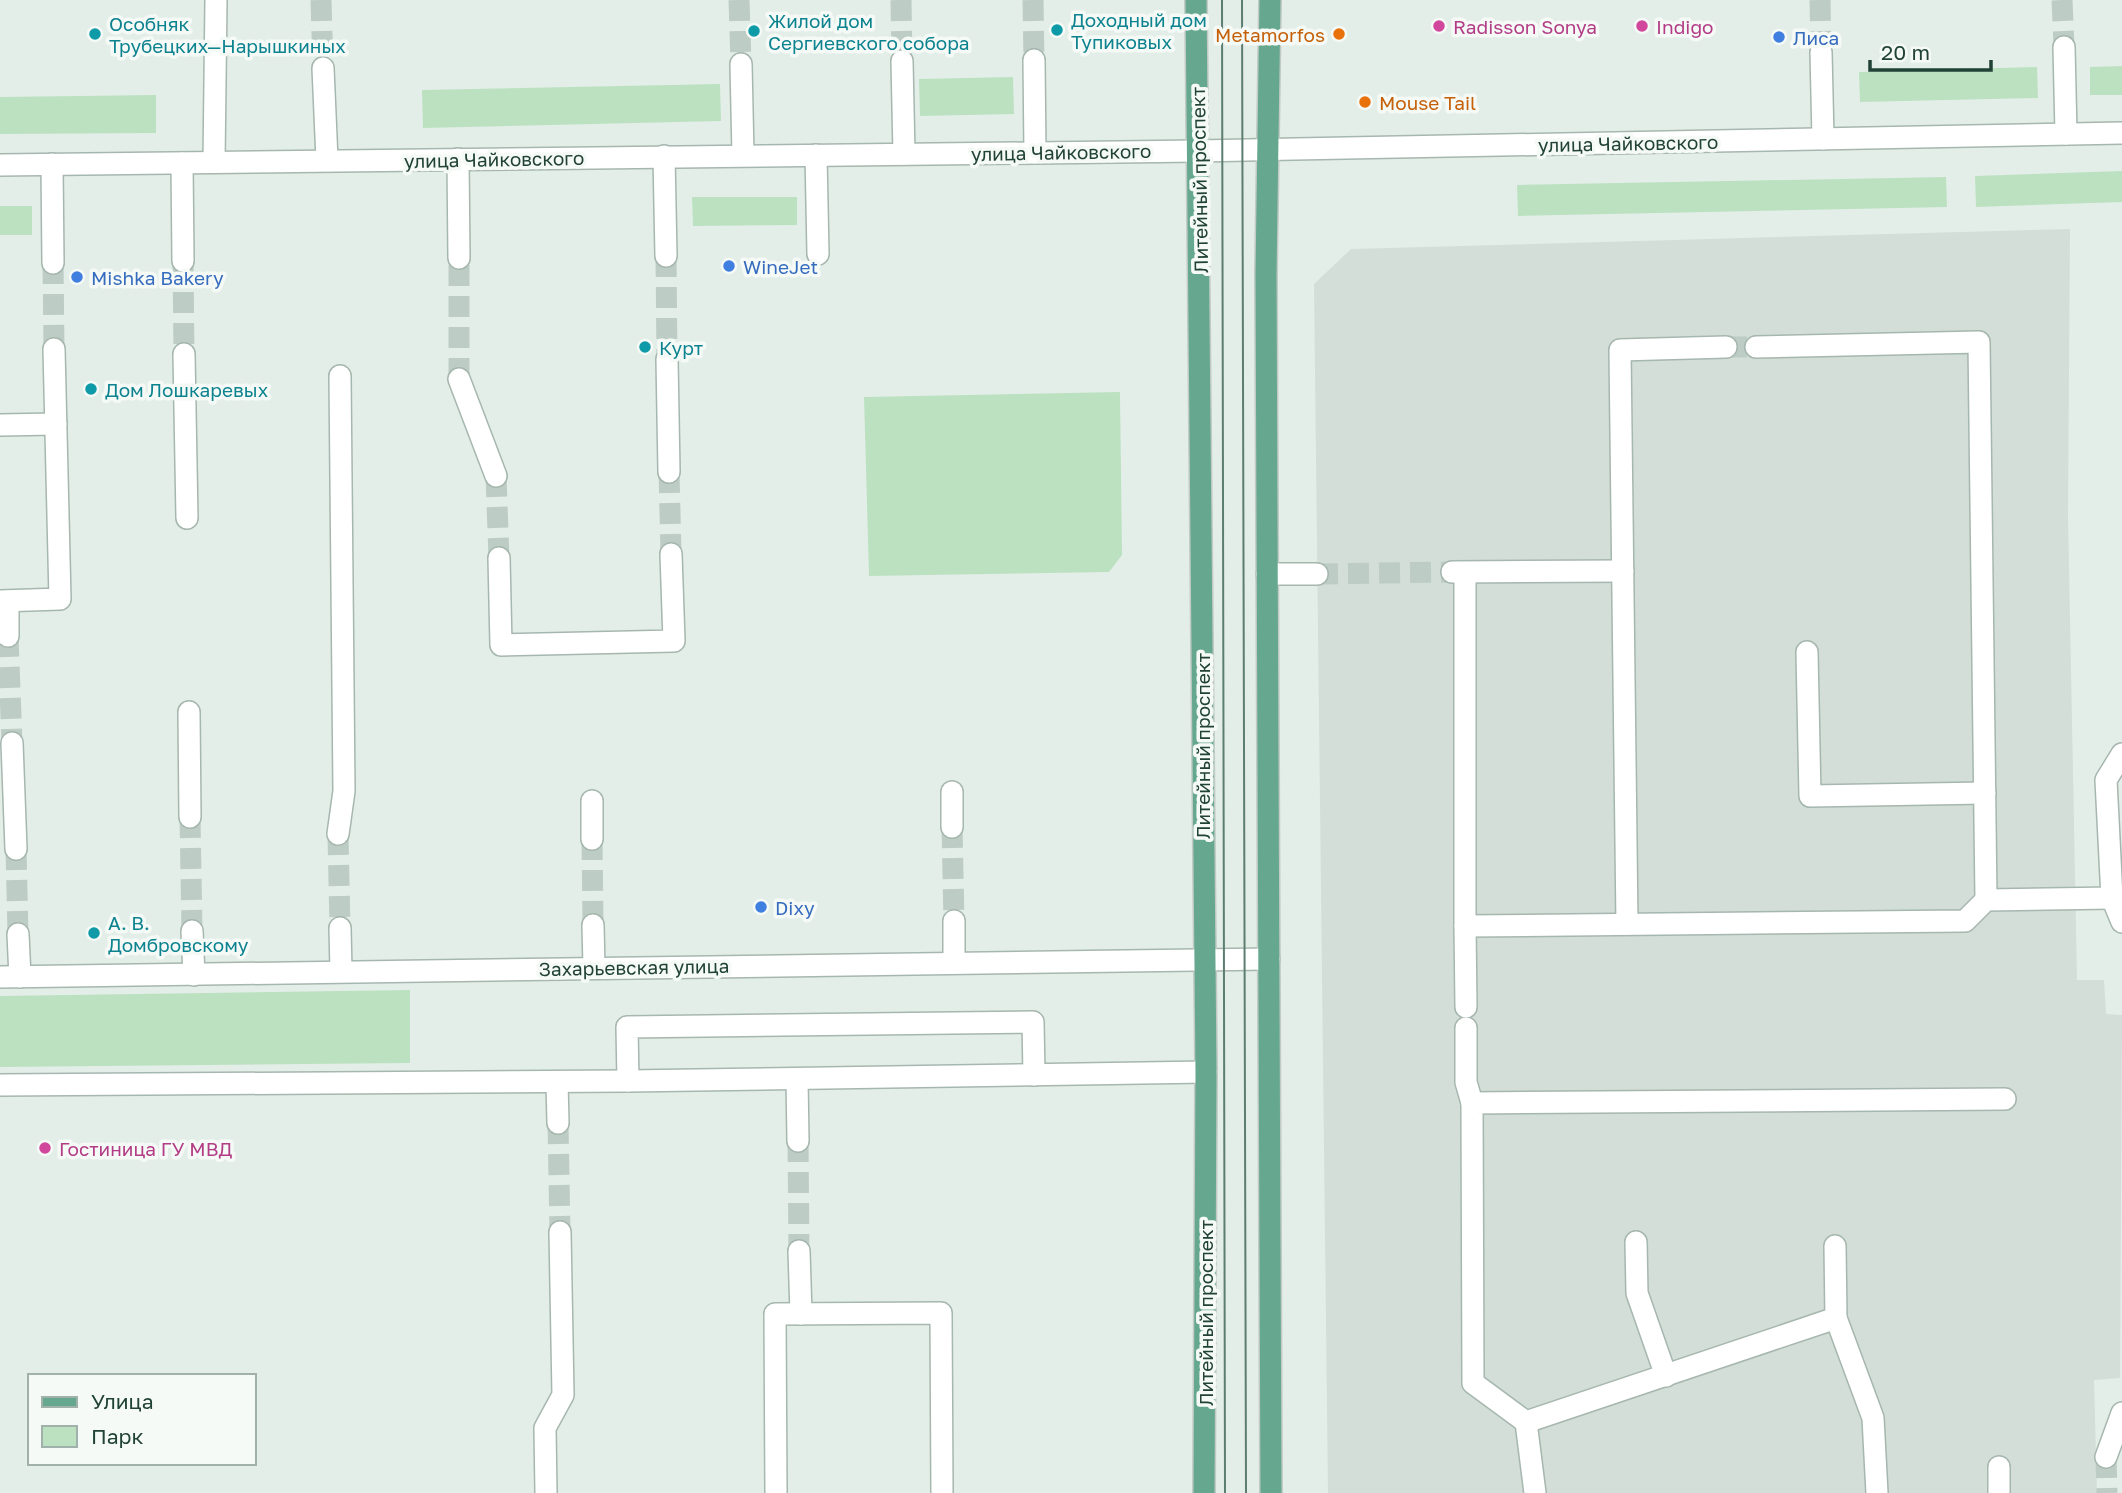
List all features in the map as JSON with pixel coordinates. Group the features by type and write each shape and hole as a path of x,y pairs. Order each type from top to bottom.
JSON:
{"main road":[{"name":"Литейный проспект","path":"1196,0 1206,1072 1204,1493"},
{"path":"1270,0 1267,574 1271,1493"}],"street":[{"path":"214,162 215,0"},
{"path":"2064,47 2066,134"},
{"path":"1821,52 1823,139"},
{"path":"1034,60 1035,153"},
{"path":"902,61 904,154"},
{"path":"741,64 743,155"},
{"path":"323,68 327,160"},
{"name":"улица Чайковского","path":"0,165 1198,151 2122,133"},
{"path":"816,155 818,254"},
{"path":"664,156 666,256"},
{"path":"458,159 459,258"},
{"path":"182,163 183,261"},
{"path":"52,164 53,263"},
{"path":"1756,347 1979,342 1986,900"},
{"path":"1627,925 1620,350 1726,347"},
{"path":"8,636 4,601 60,599 54,349"},
{"path":"184,354 187,518"},
{"path":"667,359 669,472"},
{"path":"338,834 344,790 341,376"},
{"path":"459,379 496,476"},
{"path":"0,425 56,424"},
{"path":"499,558 501,645 674,641 671,554"},
{"path":"1535,1493 1526,1422 1473,1383 1472,1103 1466,1082 1459,573 1623,571"},
{"path":"1267,574 1317,574"},
{"path":"1807,652 1810,796 1984,793"},
{"path":"189,712 190,817"},
{"path":"12,743 16,849"},
{"path":"2122,754 2106,780 2112,898 2122,922"},
{"path":"951,792 952,827"},
{"path":"592,801 593,839"},
{"path":"1465,926 1965,921 1986,900 2112,898"},
{"path":"954,921 954,963"},
{"path":"593,925 594,968"},
{"path":"340,928 341,971"},
{"path":"192,931 194,975"},
{"path":"10,977 18,934"},
{"name":"Захарьевская улица","path":"10,977 1269,958"},
{"path":"628,1082 627,1027 1033,1022 1034,1075"},
{"path":"0,1085 628,1082 1206,1072"},
{"path":"797,1079 798,1141"},
{"path":"557,1082 558,1123"},
{"path":"1472,1103 2005,1100"},
{"path":"545,1493 545,1428 564,1395 560,1232"},
{"path":"1636,1242 1637,1293 1666,1376"},
{"path":"1835,1246 1836,1318 1873,1418 1877,1493"},
{"path":"799,1251 801,1314"},
{"path":"776,1493 775,1314 941,1313 942,1493"},
{"path":"1526,1422 1836,1318"},
{"path":"2106,1457 2120,1424"},
{"path":"1999,1467 2000,1493"}],"shaded area":[{"path":"2070,229 2068,515 2077,980 2104,980 2106,1014 2122,1015 2120,1378 2094,1380 2097,1493 1328,1493 1314,284 1351,249"}],"green space":[{"path":"2122,66 2122,95 2090,95 2090,67"},
{"path":"2037,67 2038,98 1860,102 1859,72"},
{"path":"1013,77 1014,114 920,116 919,79"},
{"path":"720,84 721,121 423,128 422,90"},
{"path":"156,95 156,133 0,134 0,97"},
{"path":"2122,171 2122,202 1976,207 1975,176"},
{"path":"1946,177 1947,207 1518,216 1517,185"},
{"path":"692,197 797,197 797,225 693,226"},
{"path":"0,206 32,206 32,235 0,235"},
{"path":"1120,392 1122,555 1109,572 869,576 864,397"},
{"path":"410,990 410,1063 0,1067 0,996"}],"tunnel":[{"path":"321,0 323,68"},
{"path":"739,0 741,64"},
{"path":"901,0 902,61"},
{"path":"1033,0 1034,60"},
{"path":"1820,0 1821,52"},
{"path":"2062,0 2064,47"},
{"path":"666,256 667,359"},
{"path":"459,258 459,379"},
{"path":"183,261 184,354"},
{"path":"53,263 54,349"},
{"path":"1726,347 1756,347"},
{"path":"669,472 671,554"},
{"path":"496,476 499,558"},
{"path":"1317,574 1452,572"},
{"path":"8,636 12,743"},
{"path":"190,817 192,931"},
{"path":"952,827 954,921"},
{"path":"338,834 340,928"},
{"path":"592,839 593,925"},
{"path":"16,849 18,934"},
{"path":"558,1123 560,1232"},
{"path":"798,1141 799,1251"},
{"path":"2106,1457 2107,1493"}],"tram line":[{"path":"1222,0 1225,1493"},
{"path":"1242,0 1246,1493"}],"place":[{"name":"Radisson Sonya","path":"1439,26"},
{"name":"Indigo","path":"1642,26"},
{"name":"Доходный дом Тупиковых","path":"1057,30"},
{"name":"Жилой дом Сергиевского собора","path":"754,31"},
{"name":"Особняк Трубецких—Нарышкиных","path":"95,34"},
{"name":"Metamorfos","path":"1339,34"},
{"name":"Лиса","path":"1779,37"},
{"name":"Mouse Tail","path":"1365,102"},
{"name":"WineJet","path":"729,266"},
{"name":"Mishka Bakery","path":"77,277"},
{"name":"Курт","path":"645,347"},
{"name":"Дом Лошкаревых","path":"91,389"},
{"name":"Dixy","path":"761,907"},
{"name":"А. В. Домбровскому","path":"94,933"},
{"name":"Гостиница ГУ МВД","path":"45,1148"}]}
